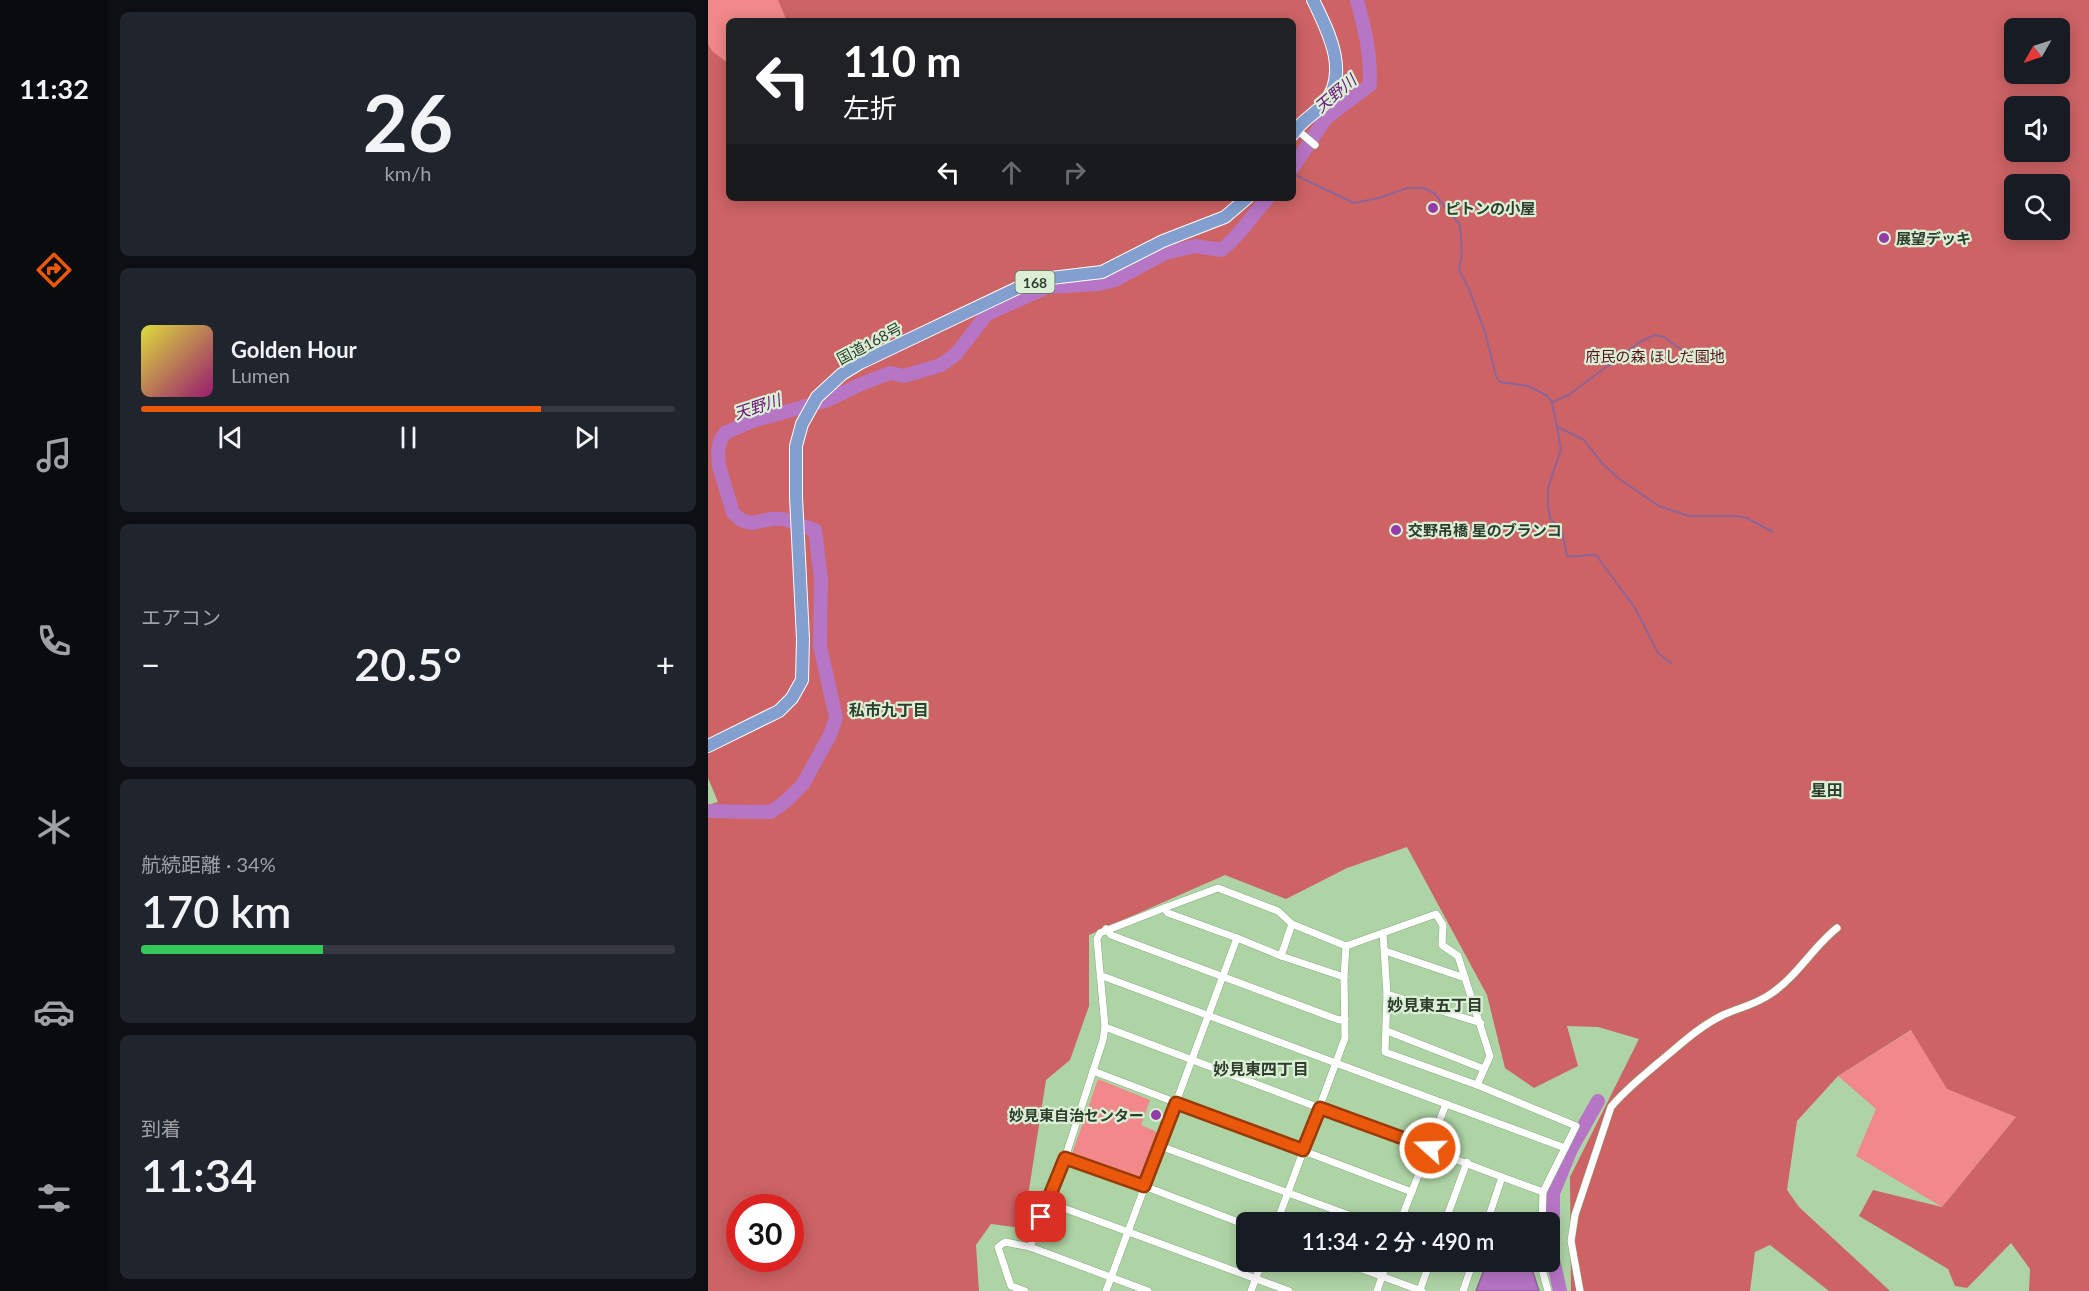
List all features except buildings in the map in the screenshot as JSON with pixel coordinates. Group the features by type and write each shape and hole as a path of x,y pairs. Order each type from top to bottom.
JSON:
{"highway":[{"path":"1297,132 1330,96 1336,79 1337,64 1332,44 1313,0"},
{"name":"国道168号","path":"708,746 779,711 799,688 804,672 796,446 802,424 817,397 828,385 860,363 1026,284 1051,278 1102,272 1163,241 1225,217 1244,201"}],"street":[{"path":"1297,132 1315,145"},
{"path":"1030,1247 1065,1158 1103,1040 1105,1028 1097,939 1100,933 1218,888 1278,910 1292,924 1346,945 1436,914 1443,925 1442,945 1458,956 1490,1056 1477,1085"},
{"path":"1164,908 1168,913 1344,977"},
{"path":"1281,956 1292,924"},
{"path":"1580,1291 1571,1241 1575,1215 1611,1107 1622,1093 1697,1030 1720,1016 1747,1007 1773,992 1805,962 1821,941 1837,928"},
{"path":"1106,929 1111,935 1340,1020 1345,1019"},
{"path":"1383,933 1387,994 1385,1052 1477,1085 1576,1126 1544,1192 1543,1212"},
{"path":"1106,1291 1237,938"},
{"path":"1281,1212 1345,1038 1346,945"},
{"path":"1385,951 1465,978"},
{"path":"1100,977 1209,1015 1565,1148"},
{"path":"1387,994 1481,1023"},
{"path":"1105,1028 1544,1192"},
{"path":"1387,1031 1485,1069"},
{"path":"1093,1071 1412,1192"},
{"path":"1404,1212 1446,1104"},
{"path":"1160,1146 1340,1212"},
{"path":"1065,1158 1236,1221"},
{"path":"1449,1212 1467,1162"},
{"path":"1490,1212 1502,1177"},
{"path":"1047,1202 1289,1291"},
{"path":"1025,1291 1011,1286 998,1246 1005,1242 1030,1247 1148,1291"},
{"path":"1251,1291 1258,1272"},
{"path":"1371,1272 1421,1291 1427,1272"},
{"path":"1377,1291 1383,1272"},
{"path":"1463,1291 1470,1272"},
{"path":"1543,1272 1548,1291"}],"shaded area":[{"path":"708,0 934,0 923,18 726,18 726,78 708,69"},
{"path":"1912,1030 1948,1089 2016,1117 1942,1207 1856,1156 1876,1109 1838,1076"},
{"path":"1098,1079 1150,1100 1141,1125 1159,1133 1142,1181 1072,1154"},
{"path":"1483,1272 1533,1272 1539,1291 1476,1291"}],"green space":[{"name":"府民の森 ほしだ園地","path":"778,0 2089,0 2089,1291 2029,1291 2030,1269 2011,1243 1967,1288 1955,1286 1948,1269 1859,1216 1873,1190 1942,1207 2016,1117 1947,1089 1911,1030 1838,1076 1797,1121 1787,1190 1799,1207 1890,1291 1829,1291 1770,1245 1755,1252 1750,1291 1571,1291 1570,1177 1639,1039 1598,1027 1567,1026 1578,1066 1534,1088 1505,1068 1487,995 1407,847 1347,868 1286,899 1225,875 1089,935 1089,1006 1070,1060 1046,1080 1023,1228 991,1224 976,1245 979,1291 708,1291 708,805 718,802 708,778 708,44 712,51 726,62 726,201 1296,201 1296,18 786,18"}],"waterway":[{"name":"天野川","path":"1296,163 1326,118 1370,85 1367,42 1357,0"},
{"path":"1296,175 1354,203 1379,198 1407,188 1423,188 1434,193 1460,225 1462,253 1459,270 1469,289 1485,332 1496,376 1500,382 1528,386 1546,395 1552,402 1561,449 1548,488 1548,506 1550,518 1562,531 1567,556 1596,555 1635,608 1658,653 1671,663"},
{"name":"天野川","path":"708,811 771,812 803,784 830,735 836,718 820,646 821,579 815,530 783,519 751,523 741,520 733,513 719,466 720,441 725,433 752,421 828,400 890,373 904,376 941,365 956,354 987,314 1047,287 1099,284 1115,280 1165,253 1195,246 1221,250 1240,232 1266,201"},
{"path":"1553,402 1570,394 1641,341 1655,335 1664,337 1682,350 1693,351"},
{"path":"1558,427 1584,440 1602,463 1618,478 1659,506 1689,516 1747,518 1773,532"},
{"path":"1560,1291 1553,1259 1553,1193 1571,1149 1598,1101"}],"place":[{"name":"ピトンの小屋","path":"1433,208"},
{"name":"展望デッキ","path":"1884,238"},
{"name":"交野吊橋 星のブランコ","path":"1396,530"},
{"name":"妙見東自治センター","path":"1156,1115"}],"district":[{"name":"私市九丁目","path":"889,709"},
{"name":"星田","path":"1827,789"},
{"name":"妙見東五丁目","path":"1435,1004"},
{"name":"妙見東四丁目","path":"1261,1068"}],"route":[{"path":"1041,1217 1065,1158 1144,1186 1176,1103 1303,1150 1320,1108 1430,1148"}]}
